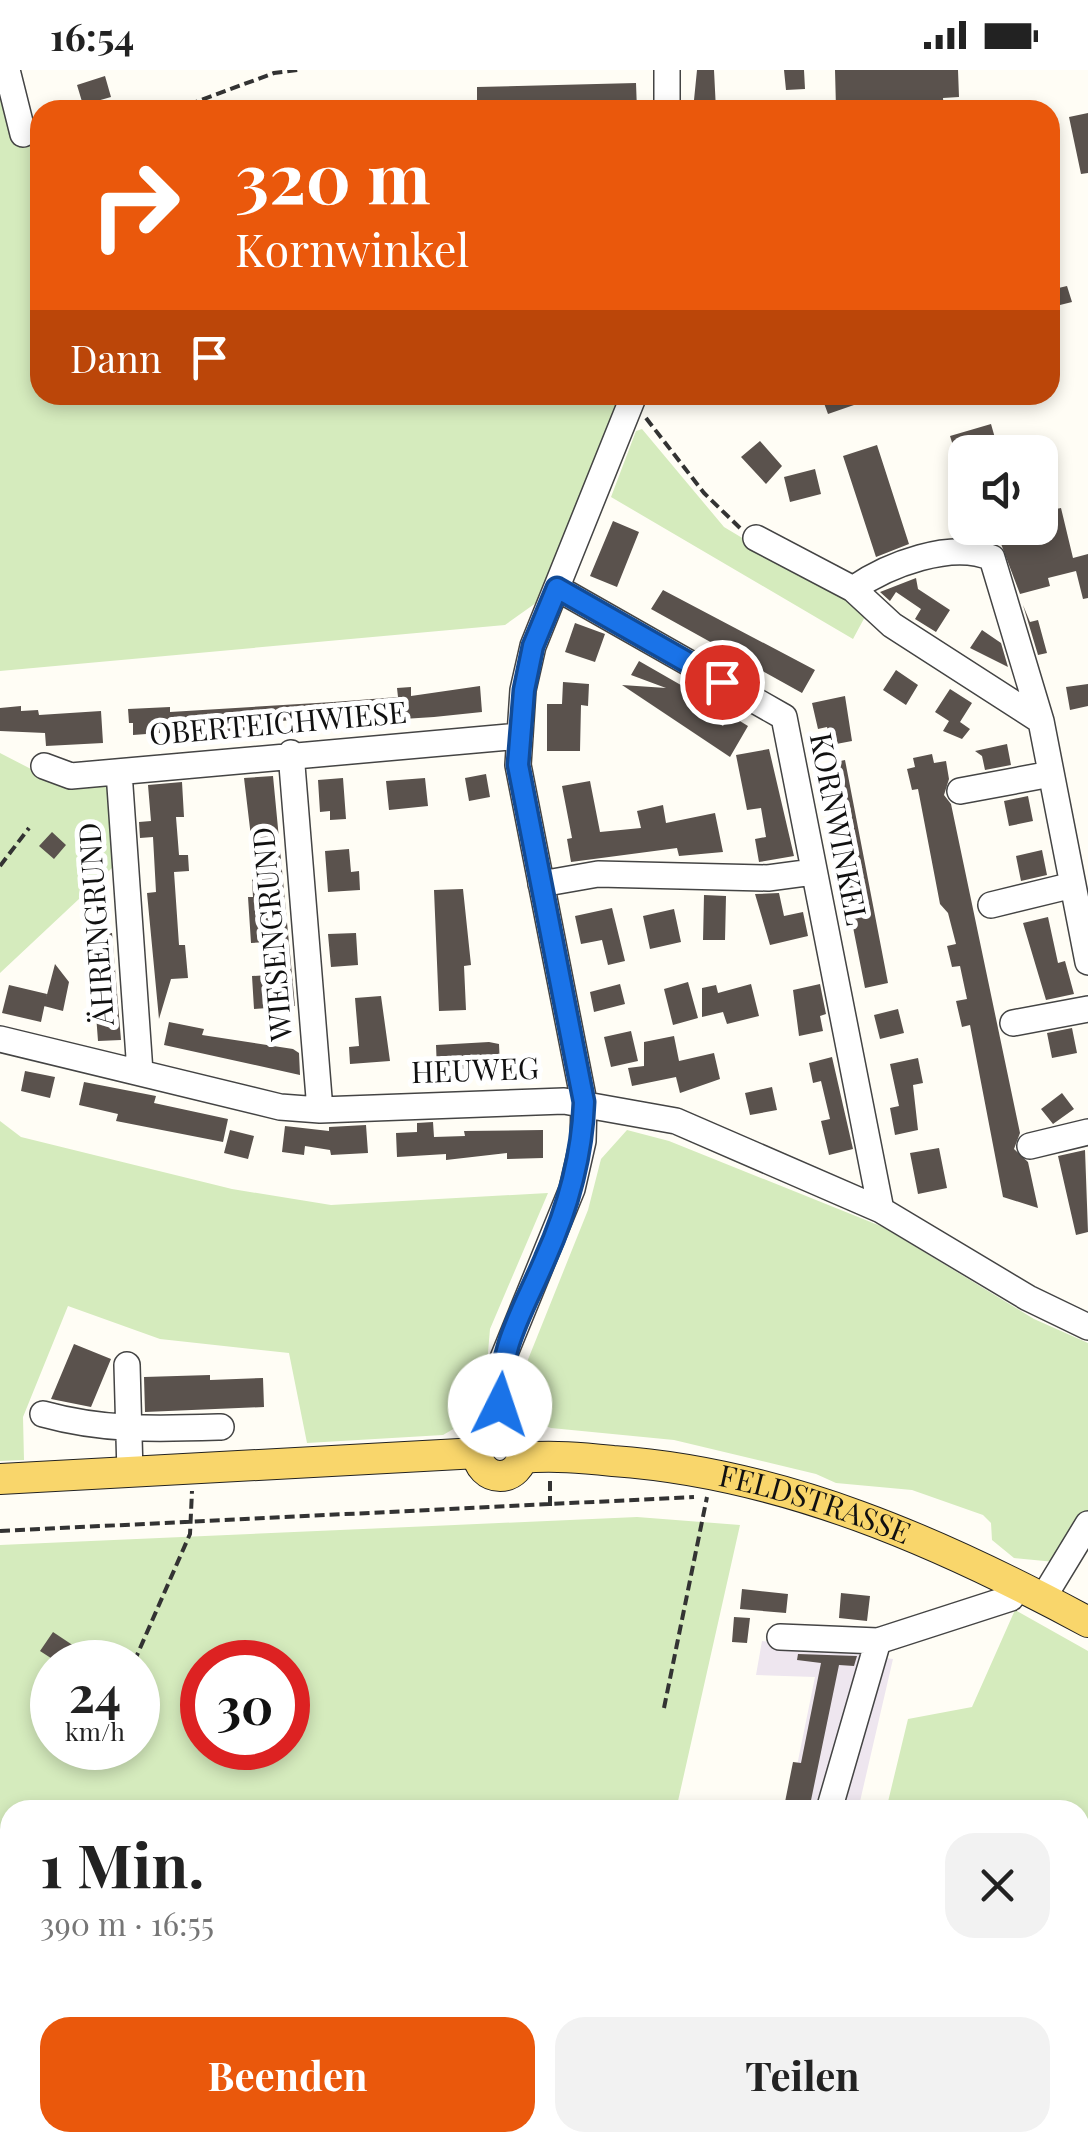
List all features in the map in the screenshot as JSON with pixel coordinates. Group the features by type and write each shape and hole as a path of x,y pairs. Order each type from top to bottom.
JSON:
{"main road":[{"path":"478,1453 483,1440 501,1432 515,1438 522,1458"},
{"name":"FELDSTRASSE","path":"0,1479 192,1472 478,1453 482,1467 501,1476 514,1471 522,1458 664,1464 709,1484 830,1504 1030,1592 1088,1622"}],"street":[{"path":"7,70 23,134"},
{"path":"667,70 667,100"},
{"path":"501,1432 500,1368 572,1189 582,1141 584,1102 518,765 520,736 533,646 630,405"},
{"path":"756,538 854,589 892,625 1041,721"},
{"path":"854,589 878,572 912,562 948,554 982,553 992,558 1041,721 1051,774 1077,842 1073,884 1088,962"},
{"name":"KORNWINKEL","path":"557,588 784,717 881,1210"},
{"name":"OBERTEICHWIESE","path":"44,766 71,776 520,736"},
{"name":"WIESENGRUND","path":"291,754 320,1110"},
{"name":"ÄHRENGRUND","path":"119,772 140,1072"},
{"path":"960,791 1051,774"},
{"path":"541,884 598,874 768,878 813,872"},
{"path":"991,905 1073,884"},
{"path":"1013,1023 1088,1009"},
{"name":"HEUWEG","path":"0,1039 280,1107 320,1110 462,1101 584,1102 676,1122 881,1210 1028,1298 1088,1327"},
{"path":"1030,1146 1088,1132"},
{"path":"126,1365 130,1472"},
{"path":"43,1414 91,1427 129,1430 221,1427"},
{"path":"780,1637 878,1641 1030,1592 1088,1524"},
{"path":"832,1800 878,1641"}],"path":[{"path":"201,100 274,73 298,70"},
{"path":"636,405 724,515 756,538"},
{"path":"0,866 29,828"},
{"path":"143,1640 192,1520 192,1472"},
{"path":"0,1531 709,1484 664,1708"}],"shaded area":[{"path":"762,1641 893,1659 860,1800 790,1800 815,1677 756,1675"}],"green space":[{"path":"0,70 30,146 30,405 630,405 557,588 505,625 0,671"},
{"path":"642,429 724,527 867,613 853,639 611,497 636,431"},
{"path":"0,753 60,784 109,782 112,868 0,973"},
{"path":"0,1121 21,1137 232,1189 331,1205 548,1193 490,1329 487,1364 476,1376 471,1410 462,1424 443,1435 307,1443 289,1353 160,1339 68,1306 23,1417 24,1460 0,1461"},
{"path":"627,1130 669,1141 883,1227 1034,1319 1088,1343 1088,1512 1055,1562 1014,1558 992,1540 991,1523 983,1515 912,1490 836,1483 816,1474 674,1440 551,1428 533,1422 525,1411 523,1372 588,1210 601,1159"},
{"path":"637,1517 740,1525 678,1800 0,1800 0,1545"},
{"path":"1015,1610 1088,1651 1088,1800 888,1800 908,1719 972,1707"}],"building":[{"path":"697,70 714,70 716,100 694,100"},
{"path":"784,70 804,70 805,89 786,90"},
{"path":"835,70 958,70 959,97 836,100"},
{"path":"105,76 111,97 82,100 77,85"},
{"path":"636,83 637,100 477,100 477,87"},
{"path":"1088,113 1088,173 1081,174 1069,117"},
{"path":"1067,286 1072,302 1060,305 1060,288"},
{"path":"825,405 854,405 828,414"},
{"path":"991,424 994,435 953,435"},
{"path":"760,441 782,466 766,484 741,457"},
{"path":"877,445 909,544 876,557 843,456"},
{"path":"815,469 821,494 790,502 784,477"},
{"path":"1061,508 1073,558 1088,554 1088,598 1083,599 1076,571 1048,578 1050,586 1020,594 1001,545 1058,545"},
{"path":"613,521 639,532 617,587 590,576"},
{"path":"916,578 918,589 950,610 936,632 915,619 921,609 896,592 890,601 880,592"},
{"path":"663,590 815,670 802,693 651,609"},
{"path":"1023,605 1030,622 1038,620 1047,653 1038,655"},
{"path":"575,623 605,634 595,662 565,652"},
{"path":"982,630 1001,643 1008,667 970,648"},
{"path":"639,661 707,700 699,712 723,726 730,715 748,726 730,757 622,685 666,688 631,675"},
{"path":"896,670 918,685 906,705 883,690"},
{"path":"563,682 589,684 588,706 581,705 580,751 547,751 547,704 562,704"},
{"path":"1088,684 1088,706 1070,710 1066,687"},
{"path":"480,686 482,712 295,726 295,720 264,722 265,729 190,733 189,723 159,726 160,733 133,735 133,723 129,723 128,709 170,707 170,712 333,702 398,697 397,688 411,687 411,696"},
{"path":"950,689 972,703 960,722 970,729 962,739 943,731 949,721 935,712"},
{"path":"845,696 852,741 831,745 827,727 818,729 812,703"},
{"path":"21,706 21,711 38,710 39,715 101,711 103,743 46,746 45,733 0,731 0,708"},
{"path":"1007,744 1011,765 985,770 982,756 975,751"},
{"path":"769,749 794,856 759,862 755,839 766,837 761,808 747,810 736,755"},
{"path":"932,754 934,763 946,761 949,779 944,795 951,804 1020,1133 1014,1149 1028,1162 1038,1208 1003,1197 970,1025 962,1027 956,1001 967,999 960,966 952,967 947,946 956,944 948,913 940,904 918,789 912,790 907,769 915,767 913,758"},
{"path":"845,760 888,983 865,988 821,765"},
{"path":"486,774 490,797 469,801 465,778"},
{"path":"273,776 295,1006 254,1009 252,976 269,975 267,942 251,943 248,897 253,897 252,879 256,879 244,778"},
{"path":"343,778 346,819 330,820 330,811 320,812 318,780"},
{"path":"425,778 428,806 389,810 386,781"},
{"path":"590,781 600,832 641,828 637,811 663,805 666,823 715,813 723,852 679,856 677,848 571,862 567,839 572,838 562,786"},
{"path":"182,782 184,817 176,817 179,855 188,855 189,871 174,872 179,945 185,945 188,978 171,979 159,1019 147,893 156,892 153,837 140,838 139,822 151,821 148,785"},
{"path":"1028,796 1033,821 1009,826 1004,801"},
{"path":"52,832 66,845 54,859 39,846"},
{"path":"349,849 351,872 359,871 360,890 328,892 325,851"},
{"path":"1042,850 1047,875 1021,881 1016,856"},
{"path":"463,889 471,965 464,966 466,1010 439,1011 434,890"},
{"path":"779,893 784,916 803,912 808,936 770,945 755,894"},
{"path":"704,895 726,896 725,940 703,940"},
{"path":"612,908 625,961 608,965 602,940 581,944 575,916"},
{"path":"674,909 681,942 650,949 643,916"},
{"path":"1048,917 1058,963 1065,961 1074,994 1046,1000 1023,923"},
{"path":"112,933 121,1040 98,1041 90,935"},
{"path":"356,933 358,965 331,967 328,934"},
{"path":"55,964 69,982 63,1011 44,1006"},
{"path":"688,982 698,1018 673,1025 664,989"},
{"path":"620,984 625,1004 594,1012 590,992"},
{"path":"751,984 759,1016 727,1024 723,1012 702,1017 702,988 716,985 718,993"},
{"path":"820,984 826,1014 820,1016 823,1031 799,1036 793,990"},
{"path":"9,985 47,994 41,1022 2,1013"},
{"path":"381,996 390,1061 350,1064 349,1047 359,1046 355,998"},
{"path":"898,1009 904,1033 880,1039 874,1015"},
{"path":"169,1022 204,1029 202,1035 293,1049 299,1053 300,1075 164,1045"},
{"path":"1072,1028 1077,1053 1052,1058 1047,1033"},
{"path":"631,1031 638,1061 611,1067 604,1037"},
{"path":"674,1036 679,1061 714,1053 720,1079 680,1093 676,1077 632,1086 628,1068 644,1066 644,1042"},
{"path":"499,1044 500,1067 437,1070 436,1045"},
{"path":"832,1057 853,1149 829,1155 821,1121 830,1119 821,1081 813,1083 809,1063"},
{"path":"918,1058 923,1083 913,1085 918,1130 895,1135 890,1108 899,1106 890,1064"},
{"path":"25,1071 55,1077 50,1098 21,1091"},
{"path":"84,1082 156,1096 154,1103 228,1119 223,1142 116,1121 118,1114 79,1105"},
{"path":"772,1087 777,1110 750,1115 745,1093"},
{"path":"1062,1093 1074,1109 1053,1124 1041,1109"},
{"path":"433,1122 434,1137 465,1136 464,1131 543,1130 543,1158 507,1159 507,1153 446,1160 446,1154 397,1157 396,1133 417,1132 417,1123"},
{"path":"366,1125 368,1153 331,1155 330,1150 305,1146 304,1155 282,1152 285,1126 329,1131 329,1127"},
{"path":"230,1130 254,1136 248,1159 224,1153"},
{"path":"939,1148 947,1188 918,1194 910,1153"},
{"path":"1085,1150 1088,1232 1076,1235 1058,1156"},
{"path":"74,1344 111,1359 91,1407 51,1399"},
{"path":"210,1375 210,1380 263,1378 264,1407 145,1412 144,1377"},
{"path":"742,1589 788,1594 786,1613 740,1609"},
{"path":"841,1593 870,1596 867,1621 839,1618"},
{"path":"734,1617 750,1618 747,1643 732,1642"},
{"path":"53,1632 65,1640 48,1640"},
{"path":"798,1654 857,1656 854,1666 839,1665 811,1800 785,1800 793,1762 801,1763 821,1663 797,1660"}],"route":[{"path":"500,1405 500,1368 508,1340 572,1189 582,1141 584,1102 518,765 524,690 533,646 557,588 722,682"}]}
